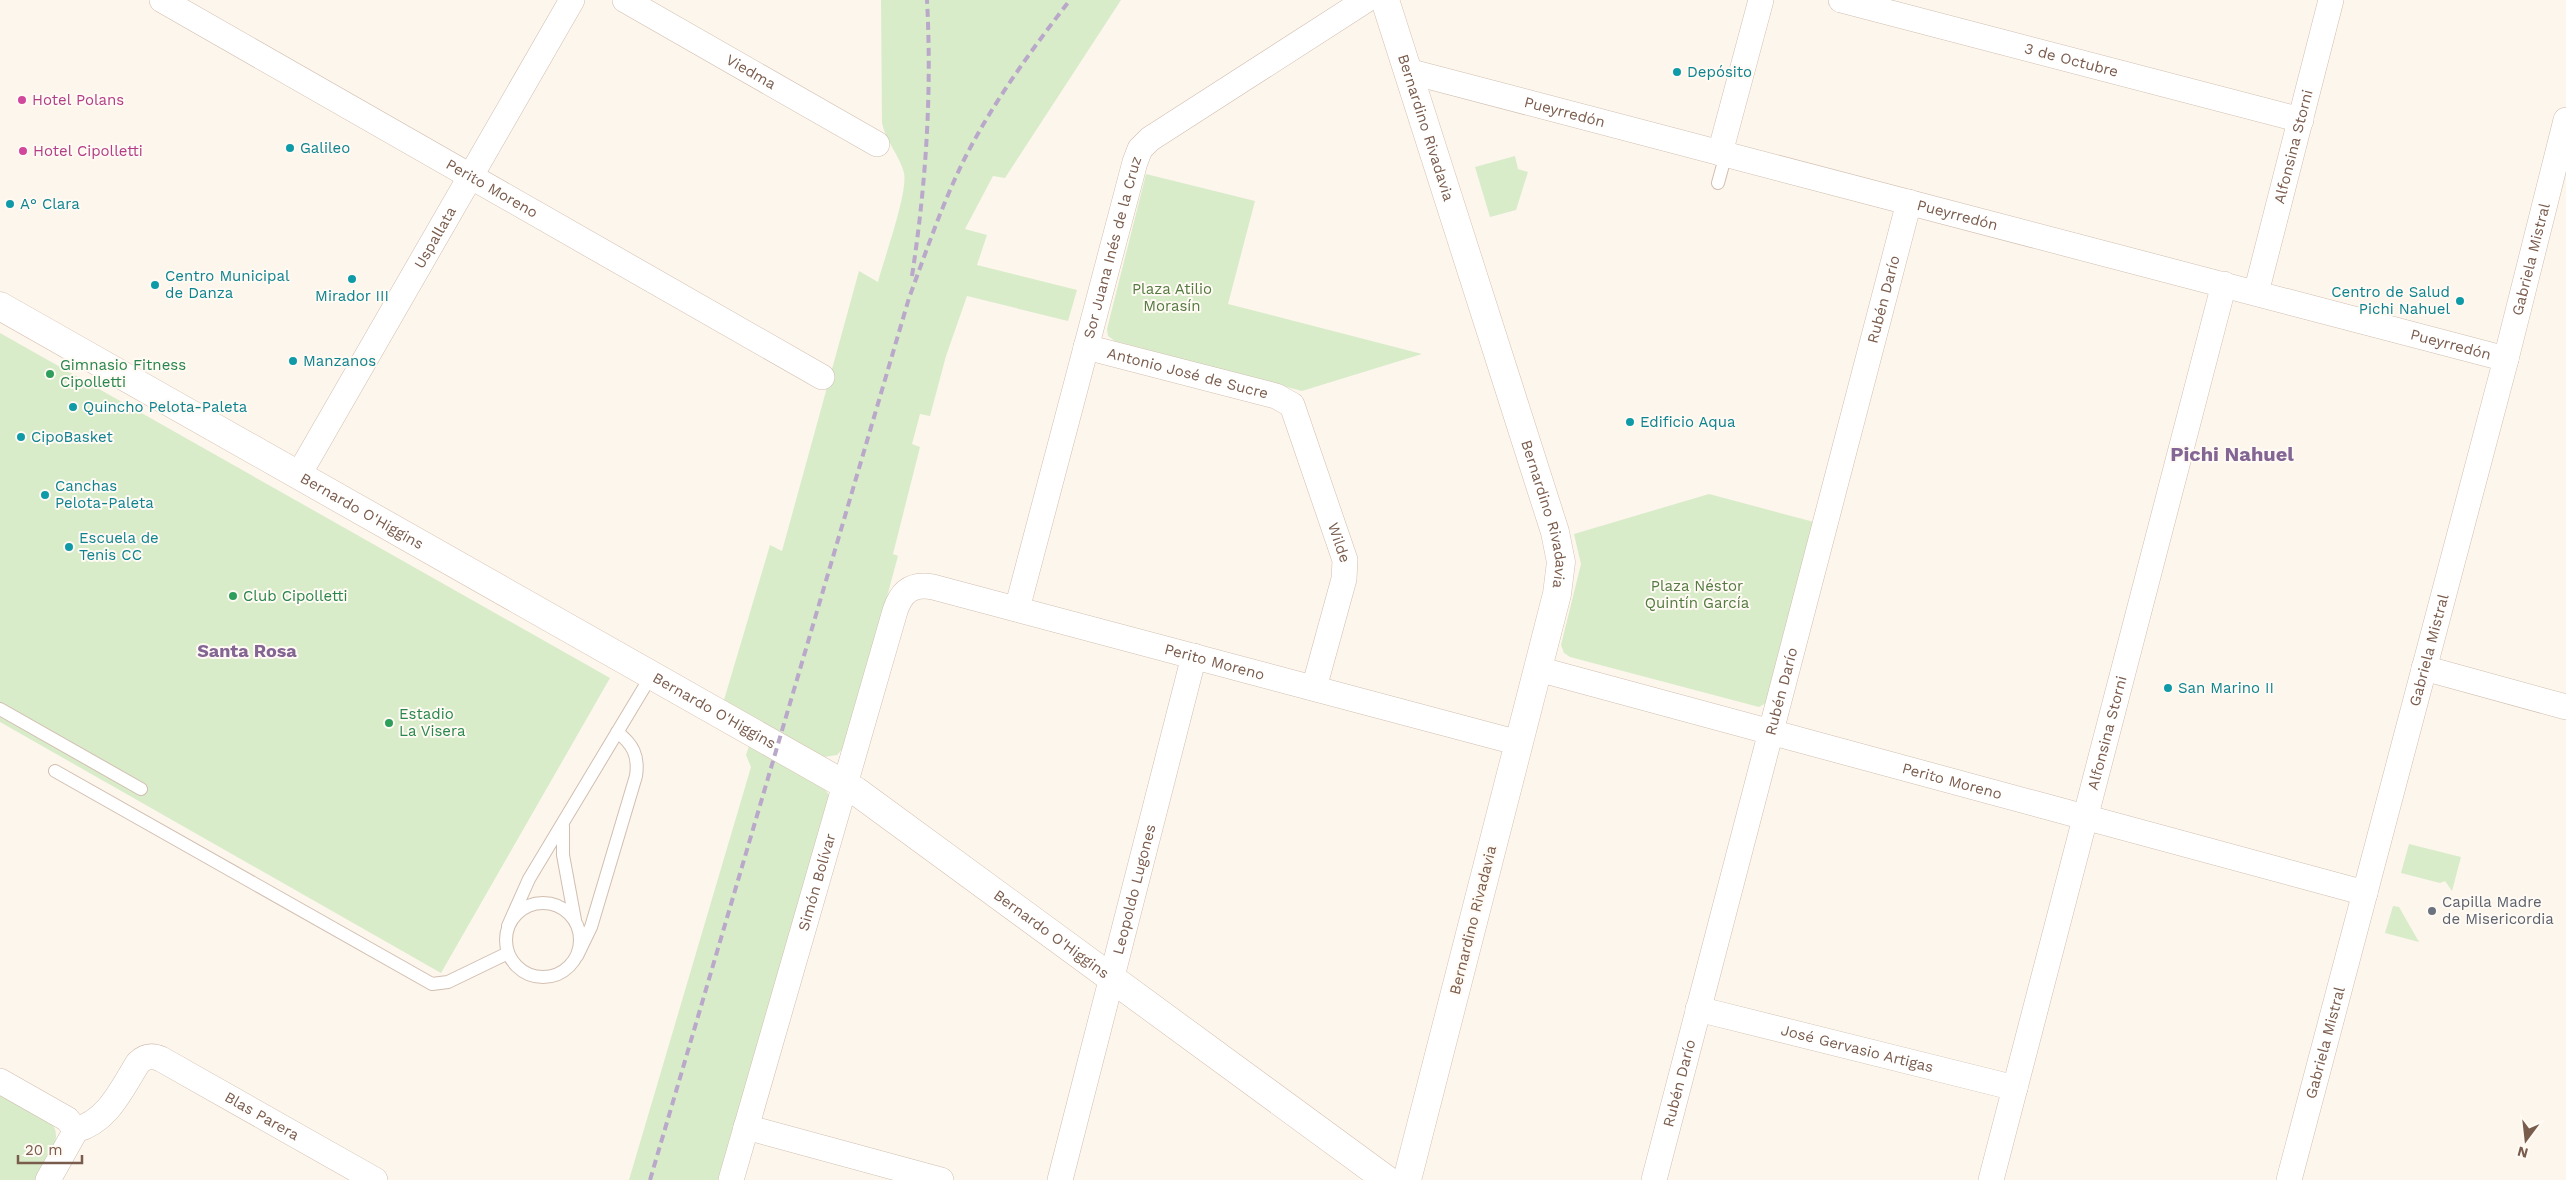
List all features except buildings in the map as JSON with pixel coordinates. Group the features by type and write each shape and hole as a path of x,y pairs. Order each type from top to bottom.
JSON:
{"main road":[{"name":"Bernardino Rivadavia","path":"1385,0 1559,546 1560,578 1407,1180"},
{"name":"Bernardo O'Higgins","path":"0,306 651,676 845,784 1387,1180"}],"street":[{"name":"Perito Moreno","path":"162,0 822,377"},
{"name":"Uspallata","path":"298,476 572,0"},
{"name":"Viedma","path":"625,0 877,144"},
{"name":"Sor Juana Inés de la Cruz","path":"1017,609 1136,157 1140,149 1150,139 1366,0"},
{"path":"1723,154 1761,0"},
{"name":"3 de Octubre","path":"1841,0 2301,120"},
{"name":"Alfonsina Storni","path":"2256,293 2332,0"},
{"name":"Pueyrredón","path":"1408,71 2506,359"},
{"name":"Gabriela Mistral","path":"2289,1180 2506,359 2566,120"},
{"name":"Rubén Darío","path":"1654,1180 1908,202"},
{"name":"Alfonsina Storni","path":"1991,1180 2224,284"},
{"name":"Antonio José de Sucre","path":"1086,347 1276,396 1288,402"},
{"name":"Wilde","path":"1288,402 1296,413 1345,560 1344,578 1314,688"},
{"name":"Perito Moreno","path":"909,588 928,586 1519,743"},
{"name":"Simón Bolívar","path":"731,1180 897,604 909,588"},
{"name":"Leopoldo Lugones","path":"1060,1180 1194,656"},
{"path":"2424,668 2566,707"},
{"name":"Perito Moreno","path":"1538,669 2365,893"},
{"name":"José Gervasio Artigas","path":"1698,1009 2015,1088"},
{"name":"Blas Parera","path":"76,1130 93,1124 102,1116 138,1063 148,1057 161,1059 350,1174 375,1180"},
{"path":"0,1081 67,1119 76,1130 48,1180"},
{"path":"746,1127 941,1180"}],"lane":[{"path":"1718,183 1723,154"},
{"path":"617,732 628,741 634,750 636,776 591,927 577,956 559,974 541,977 532,976 517,967 508,952 506,944 508,926 525,886 617,732 651,676"},
{"path":"0,709 141,789"},
{"path":"55,771 432,984 448,982 508,952"},
{"path":"564,821 563,855 580,938 577,956"},
{"path":"508,926 519,911 536,903 545,903 562,908 575,921"}],"green space":[{"path":"881,0 1121,0 1005,178 993,176 965,229 987,235 977,265 1077,290 1068,321 967,296 946,356 930,416 920,414 912,444 920,447 893,554 898,556 847,744 837,755 824,757 812,753 724,700 770,545 782,551 859,271 878,282 899,210 904,173 882,123"},
{"path":"1515,156 1518,169 1528,172 1516,210 1490,217 1475,167"},
{"name":"Plaza Atilio Morasín","path":"1146,174 1255,201 1228,304 1422,354 1302,391 1115,341 1108,336 1107,329"},
{"name":"Club Cipolletti","path":"0,333 610,678 441,973 0,722"},
{"name":"Plaza Néstor Quintín García","path":"1709,494 1814,522 1766,703 1759,707 1570,657 1564,653 1561,645 1581,564 1574,534"},
{"path":"749,746 824,788 829,795 720,1180 629,1180 751,767 746,755"},
{"path":"2409,844 2461,857 2452,891 2445,881 2440,883 2401,873"},
{"path":"2393,906 2399,907 2419,942 2385,933"},
{"path":"0,1094 52,1124 55,1130 54,1145 35,1180 0,1180"}],"railway":[{"path":"912,276 927,138 929,69 927,0"},
{"path":"650,1180 909,298 947,197 975,139 996,103 1070,0"}],"place":[{"name":"Depósito","path":"1677,72"},
{"name":"Hotel Polans","path":"22,100"},
{"name":"Galileo","path":"290,148"},
{"name":"Hotel Cipolletti","path":"23,151"},
{"name":"A° Clara","path":"10,204"},
{"name":"Mirador III","path":"352,279"},
{"name":"Centro Municipal de Danza","path":"155,285"},
{"name":"Centro de Salud Pichi Nahuel","path":"2460,301"},
{"name":"Manzanos","path":"293,361"},
{"name":"Gimnasio Fitness Cipolletti","path":"50,374"},
{"name":"Quincho Pelota-Paleta","path":"73,407"},
{"name":"Edificio Aqua","path":"1630,422"},
{"name":"CipoBasket","path":"21,437"},
{"name":"Canchas Pelota-Paleta","path":"45,495"},
{"name":"Escuela de Tenis CC","path":"69,547"},
{"name":"Club Cipolletti","path":"233,596"},
{"name":"San Marino II","path":"2168,688"},
{"name":"Estadio La Visera","path":"389,723"},
{"name":"Capilla Madre de Misericordia","path":"2432,911"}],"district":[{"name":"Pichi Nahuel","path":"2232,454"},
{"name":"Santa Rosa","path":"247,650"}]}
